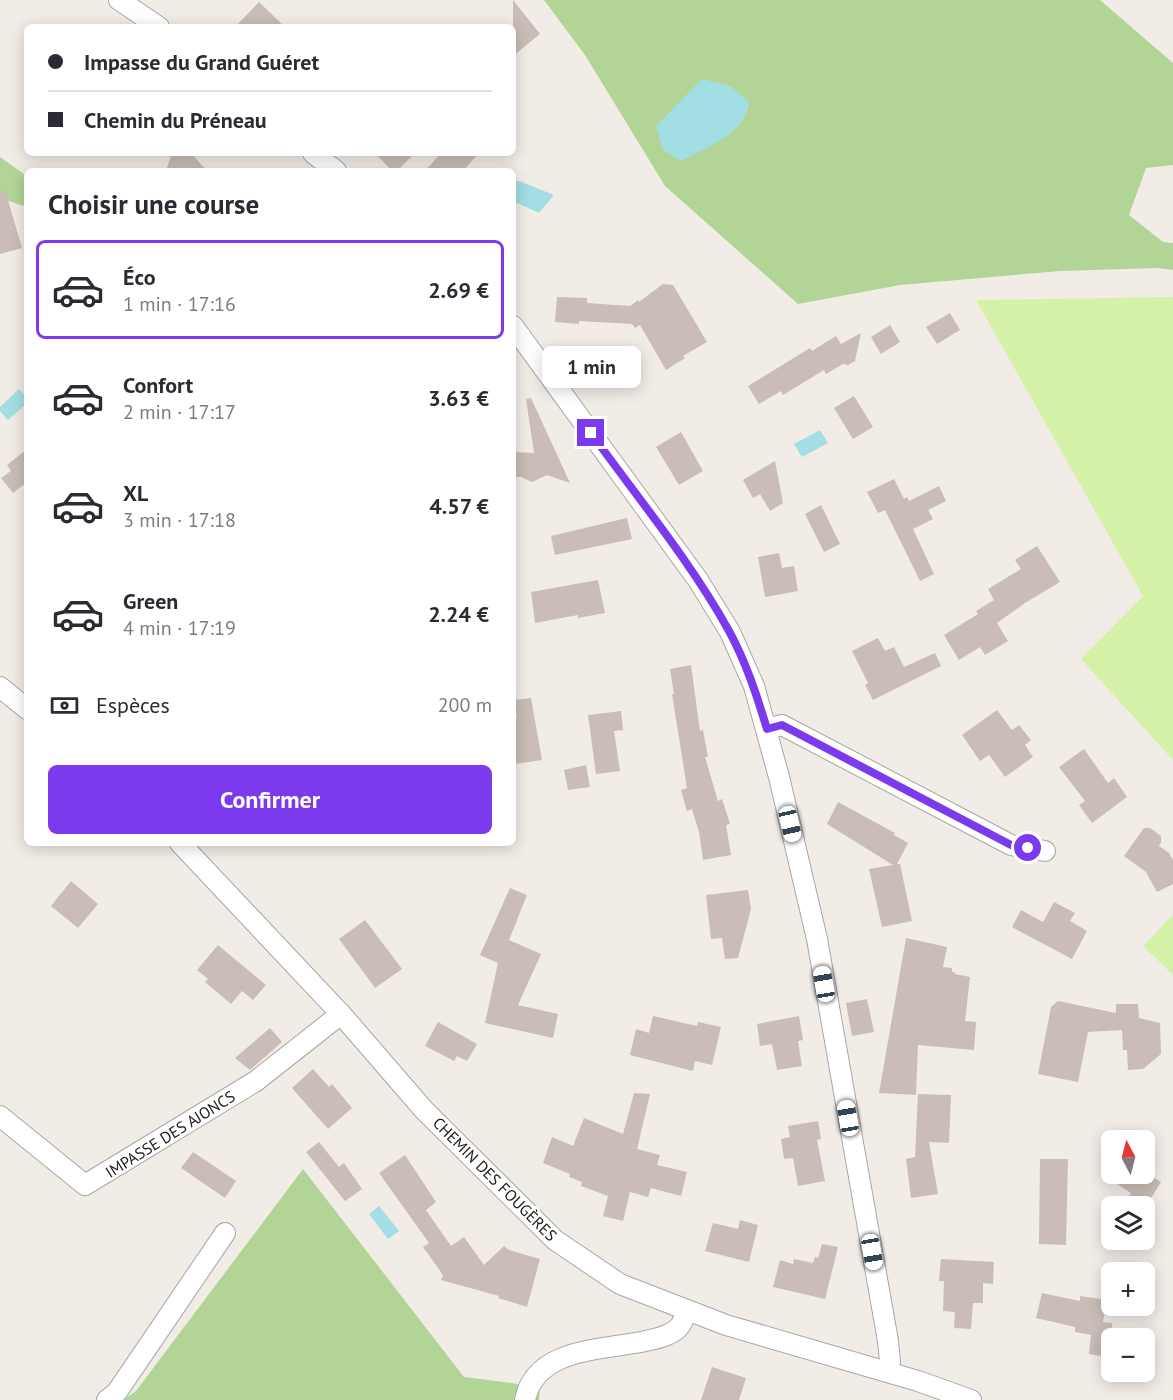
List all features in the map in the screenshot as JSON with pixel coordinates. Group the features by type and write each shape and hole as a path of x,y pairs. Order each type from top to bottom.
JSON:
{"street":[{"path":"119,0 155,24"},
{"path":"317,156 332,168"},
{"path":"516,331 698,580 730,632 754,686 767,729 816,939 888,1341 890,1361 888,1372"},
{"path":"0,687 24,707"},
{"path":"767,729 782,725 1011,845 1045,850"},
{"name":"CHEMIN DES FOUGÈRES","path":"183,846 341,1014 424,1110 555,1240 620,1284 687,1310 726,1325 888,1372 917,1390 971,1400"},
{"name":"IMPASSE DES AJONCS","path":"0,1116 86,1185 256,1081 341,1014"},
{"path":"107,1400 117,1392 225,1233"},
{"path":"525,1400 534,1376 549,1364 570,1355 662,1338 679,1327 687,1310"}],"green space":[{"path":"544,0 1100,0 1173,63 1173,165 1146,168 1129,215 1163,242 1173,243 1173,270 1157,268 1060,271 900,285 798,304 665,186 585,55"},
{"path":"0,157 24,174 24,206 0,198"},
{"path":"1173,297 1173,760 1081,659 1143,596 976,300"},
{"path":"1173,915 1173,975 1143,946"},
{"path":"303,1169 464,1377 512,1383 540,1390 539,1400 123,1400 136,1391"}],"water":[{"path":"702,79 730,86 749,102 741,123 733,131 713,145 681,161 663,150 656,126"},
{"path":"516,182 554,195 539,213 516,202"},
{"path":"19,389 24,395 24,406 8,420 0,411 0,407"},
{"path":"820,430 828,443 802,457 794,444"},
{"path":"379,1206 399,1231 388,1239 369,1214"}],"building":[{"path":"513,0 540,34 516,54 516,24 513,24"},
{"path":"259,2 282,24 238,24"},
{"path":"171,156 194,156 204,168 167,168"},
{"path":"378,156 412,156 400,168 389,168"},
{"path":"438,156 476,156 466,168 428,168"},
{"path":"5,190 22,248 0,254 0,191"},
{"path":"663,284 673,285 707,342 683,356 685,358 666,370 640,325 635,328 632,324 555,322 557,297 587,298 587,303 630,306"},
{"path":"950,313 960,330 937,344 926,327"},
{"path":"890,325 900,342 881,354 871,337"},
{"path":"861,333 855,361 848,365 843,364 826,374 824,370 783,395 781,391 759,404 748,386 810,348 812,351 836,336 841,344"},
{"path":"854,396 873,427 853,439 834,408"},
{"path":"531,398 570,483 547,475 532,482 516,477 516,452 534,453 526,399"},
{"path":"681,432 703,471 679,485 656,447"},
{"path":"24,451 24,486 13,493 1,478 11,471 7,465"},
{"path":"775,461 783,503 770,511 760,494 753,498 743,480"},
{"path":"894,479 904,499 907,497 909,501 939,486 946,501 928,510 933,519 913,529 934,574 920,581 885,510 878,513 867,492"},
{"path":"821,505 840,544 824,552 805,514"},
{"path":"627,518 632,539 555,555 551,536"},
{"path":"1037,546 1060,582 997,623 1008,641 985,655 980,647 959,660 944,635 978,614 976,611 994,600 988,589 1021,569 1015,560"},
{"path":"779,553 782,568 794,566 798,591 765,597 758,557"},
{"path":"598,580 605,613 578,618 578,615 535,623 531,592"},
{"path":"878,638 885,651 894,647 904,667 935,653 941,666 873,700 865,685 868,683 852,651"},
{"path":"691,665 700,731 703,730 708,757 705,757 718,801 722,799 730,824 726,825 731,855 703,860 699,832 692,809 687,811 681,790 687,788 670,669"},
{"path":"531,698 542,760 516,764 516,700"},
{"path":"997,710 1012,730 1019,725 1031,740 1025,745 1033,757 1005,777 989,755 980,761 962,735"},
{"path":"621,711 623,730 614,731 620,771 596,774 588,715"},
{"path":"1084,749 1108,783 1114,778 1127,797 1092,823 1079,805 1085,801 1059,767"},
{"path":"586,765 590,787 568,790 564,770"},
{"path":"838,802 895,833 894,835 908,843 897,864 900,864 912,921 882,927 869,869 893,865 827,824"},
{"path":"1144,828 1150,828 1161,836 1159,846 1169,853 1173,860 1173,884 1157,892 1146,872 1124,856"},
{"path":"71,881 98,904 78,928 51,906"},
{"path":"510,888 527,895 509,940 541,954 518,1005 558,1014 553,1038 485,1023 498,963 480,955"},
{"path":"748,890 751,909 738,958 725,959 722,938 711,939 706,895"},
{"path":"1054,902 1075,913 1070,921 1087,931 1072,959 1012,927 1021,910 1043,922"},
{"path":"365,920 402,969 375,988 339,939"},
{"path":"906,938 947,947 943,967 952,968 955,974 970,977 965,1021 976,1022 974,1050 918,1045 916,1095 879,1093"},
{"path":"218,945 266,985 253,1000 242,991 231,1004 205,982 208,979 197,970"},
{"path":"867,999 874,1032 852,1036 846,1003"},
{"path":"1058,1001 1116,1013 1116,1004 1138,1004 1139,1018 1160,1023 1161,1054 1143,1069 1128,1070 1127,1050 1123,1050 1122,1030 1088,1032 1078,1082 1038,1074 1051,1007"},
{"path":"653,1016 697,1026 698,1022 721,1027 712,1065 695,1061 693,1071 630,1055 636,1029 649,1033"},
{"path":"799,1016 803,1040 798,1041 802,1066 777,1070 772,1044 760,1046 757,1024"},
{"path":"438,1022 477,1044 467,1061 457,1056 454,1061 425,1046"},
{"path":"270,1028 282,1042 250,1070 235,1058"},
{"path":"313,1069 329,1087 332,1084 352,1108 328,1129 292,1088"},
{"path":"634,1093 650,1094 637,1149 660,1155 657,1165 687,1172 681,1196 651,1188 648,1197 630,1192 623,1221 603,1216 608,1196 581,1186 582,1182 569,1177 570,1174 543,1163 552,1137 573,1146 584,1118 623,1134"},
{"path":"918,1094 951,1095 949,1143 929,1142 938,1194 911,1198 906,1159 915,1157"},
{"path":"818,1121 821,1139 817,1140 825,1181 798,1186 793,1158 784,1159 781,1139 790,1137 788,1126"},
{"path":"319,1142 339,1167 344,1163 362,1189 345,1201 306,1152"},
{"path":"193,1152 236,1181 225,1198 181,1168"},
{"path":"405,1155 436,1202 426,1210 451,1246 464,1237 484,1265 504,1246 509,1250 540,1259 527,1307 498,1298 499,1296 441,1280 443,1275 423,1247 429,1243 379,1173"},
{"path":"1040,1159 1068,1159 1066,1245 1039,1244"},
{"path":"1155,1178 1161,1182 1152,1196 1130,1196 1131,1193 1117,1184 1155,1184"},
{"path":"740,1220 758,1225 749,1262 705,1251 713,1223 738,1229"},
{"path":"822,1244 838,1247 825,1299 773,1287 780,1260 793,1264 794,1259 813,1263 815,1257 818,1258"},
{"path":"941,1259 994,1262 993,1284 983,1283 983,1303 973,1303 971,1329 954,1328 955,1312 943,1311 944,1281 939,1281"},
{"path":"1042,1293 1080,1301 1080,1296 1101,1299 1103,1322 1112,1323 1112,1328 1101,1328 1101,1356 1089,1354 1091,1335 1075,1332 1075,1327 1036,1318"},
{"path":"712,1367 746,1378 739,1400 701,1400"}],"route":[{"path":"591,433 698,580 730,632 754,686 767,729 782,725 1011,845 1028,848"}]}
